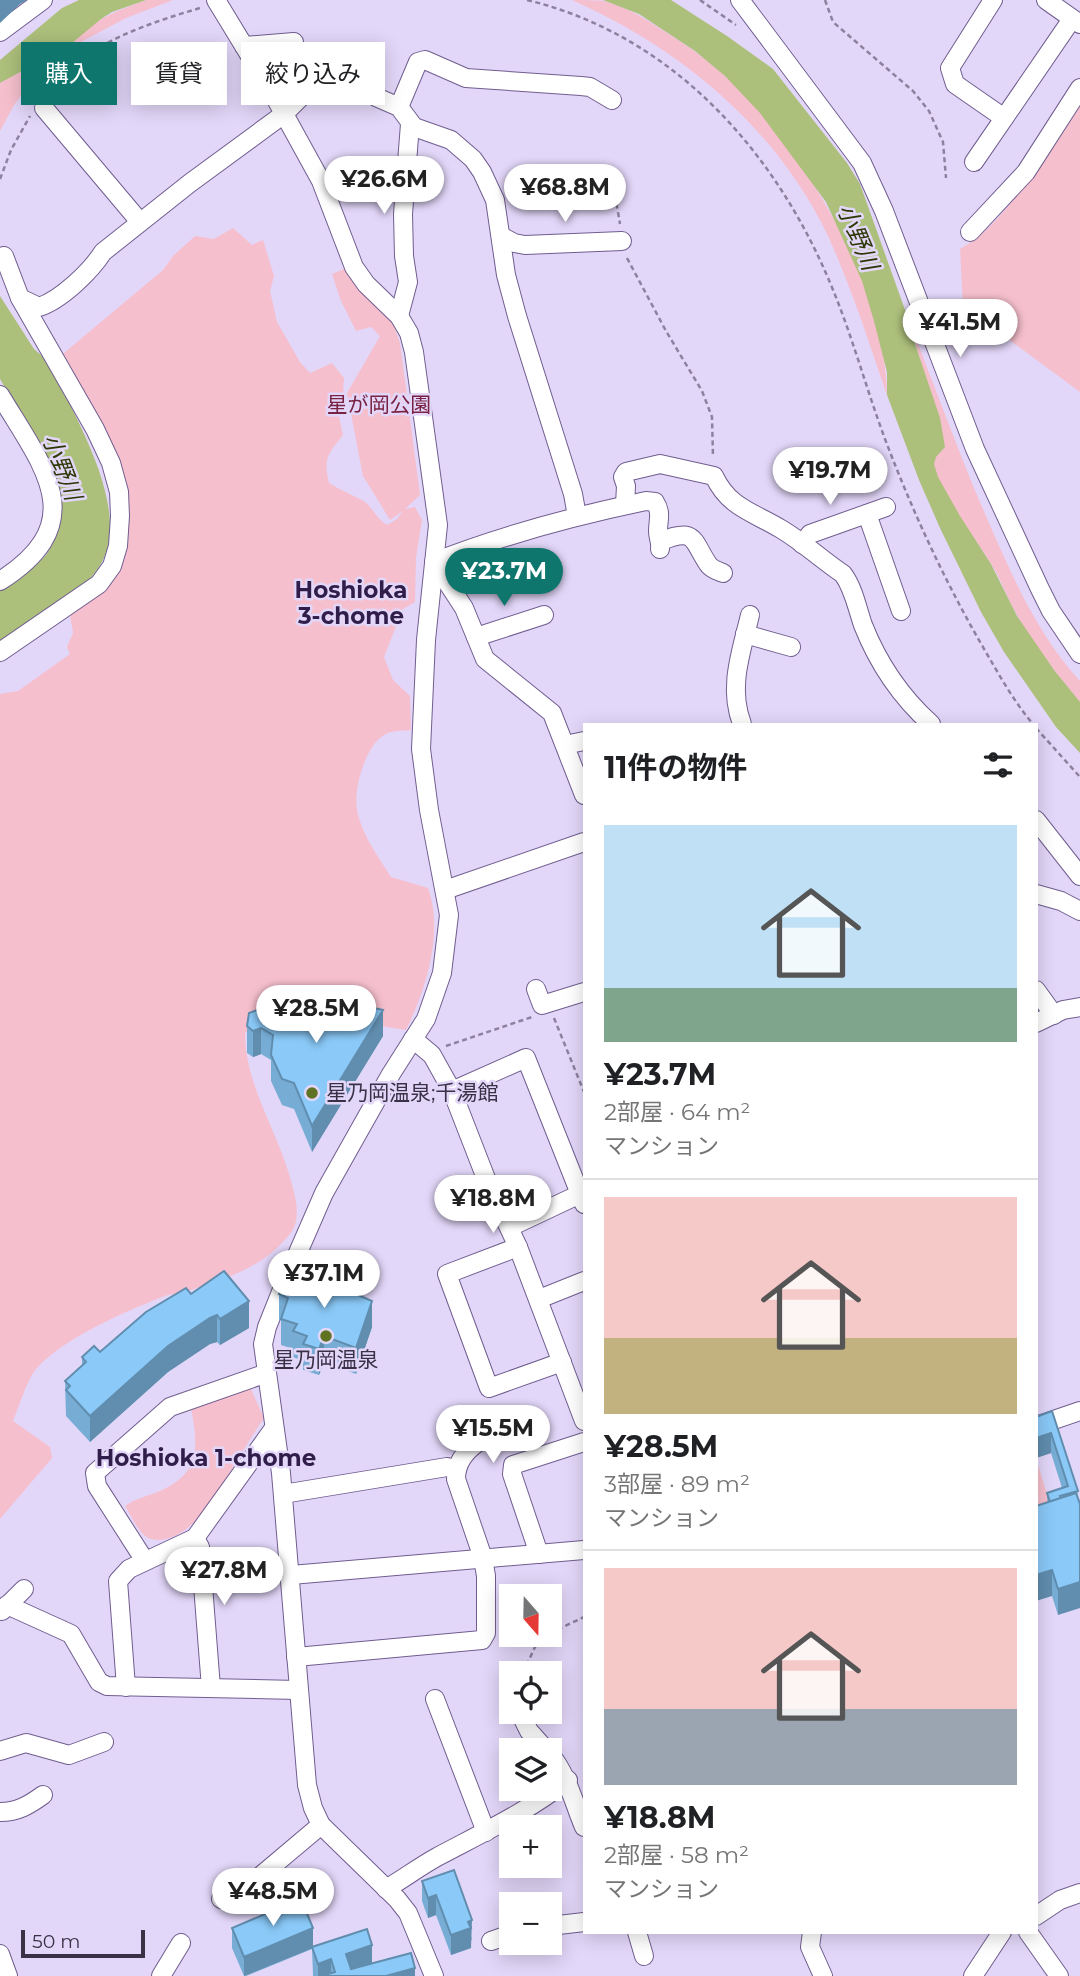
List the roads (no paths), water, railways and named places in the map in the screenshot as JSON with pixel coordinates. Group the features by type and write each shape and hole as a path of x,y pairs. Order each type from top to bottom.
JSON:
{"street":[{"path":"0,32 43,0"},
{"path":"740,0 862,163 884,211 975,449 1051,611 1080,654"},
{"path":"993,0 950,68 955,84 1004,118"},
{"path":"974,162 1076,22 1046,0"},
{"path":"217,1 242,42"},
{"path":"399,107 418,62 425,60 466,78 590,87 612,100"},
{"path":"20,298 40,307 51,303 95,265 103,252 190,183 284,114 315,83 337,71 344,71 376,97 399,107 410,124 451,140 473,159 482,172 495,200 506,275 573,494 577,516"},
{"path":"970,232 1026,172 1080,88"},
{"path":"279,105 321,181 355,267 366,284 399,316 409,333 414,352 438,525 426,639 421,749 429,810 449,915 442,973 426,1019 324,1193 283,1286 263,1344 283,1494 298,1690 307,1784 313,1808 321,1825 408,1913 434,1976"},
{"path":"39,109 141,222"},
{"path":"399,316 408,282 403,214 410,124"},
{"path":"501,236 525,245 622,241"},
{"path":"0,257 4,256 20,298 95,429 111,463 119,492 120,526 112,566 99,584 0,652"},
{"path":"0,396 47,474 54,504 46,538 37,553 0,582"},
{"path":"625,505 626,486 623,477 626,472 660,464 714,476 729,499 782,529 843,574 849,582 863,626 879,660 918,713 930,723"},
{"path":"434,562 498,539 577,516 646,501 655,502 660,514 658,536 661,545 674,535 689,536 696,541 710,571"},
{"path":"802,544 810,534 886,507"},
{"path":"867,514 901,599"},
{"path":"434,562 464,608 485,659 552,713 583,792"},
{"path":"476,637 544,615"},
{"path":"741,723 729,705 734,695 736,672 750,615"},
{"path":"745,634 785,649"},
{"path":"565,745 583,741"},
{"path":"1038,823 1080,876"},
{"path":"445,890 583,842"},
{"path":"1038,895 1080,911"},
{"path":"536,989 542,1005 583,992"},
{"path":"1038,993 1054,1015"},
{"path":"1038,1022 1080,1007"},
{"path":"413,1039 428,1052 452,1091 486,1181 510,1227 539,1299 583,1418"},
{"path":"452,1091 526,1058 582,1199 510,1227"},
{"path":"518,1247 447,1274 489,1388 562,1362"},
{"path":"539,1299 583,1280"},
{"path":"145,1561 97,1486 95,1473 170,1407 267,1373"},
{"path":"1038,1425 1080,1411"},
{"path":"296,1657 482,1640 486,1633 486,1576 483,1558 456,1479 456,1469 479,1442 492,1434 531,1420"},
{"path":"126,1687 118,1581 129,1569 195,1538 274,1429"},
{"path":"539,1554 512,1474 513,1465 583,1441"},
{"path":"283,1494 447,1467 456,1469"},
{"path":"195,1538 200,1547 211,1688"},
{"path":"291,1575 583,1550"},
{"path":"24,1589 4,1609 71,1634 99,1682 107,1686 298,1690"},
{"path":"435,1699 486,1832"},
{"path":"0,1751 26,1743 69,1755 104,1742"},
{"path":"562,1769 583,1824"},
{"path":"386,1889 436,1858 541,1801 568,1780"},
{"path":"0,1812 21,1809 43,1795"},
{"path":"221,1899 245,1889 321,1825"},
{"path":"1038,1915 1060,1900 1080,1893"},
{"path":"562,1925 583,1922"},
{"path":"638,1934 644,1956"},
{"path":"812,1934 810,1947 823,1976"},
{"path":"973,1976 1001,1934"},
{"path":"1029,1934 1059,1976"},
{"path":"491,1941 499,1938"},
{"path":"161,1976 181,1943"},
{"path":"0,1954 8,1976"}],"water":[{"path":"79,0 146,0 112,12 73,42 21,42 62,8"},
{"name":"小野川","path":"603,0 671,0 727,36 773,69 847,163 860,184 940,418 945,447 936,457 934,464 938,477 991,564 1017,616 1080,702 1080,753 1056,727 1004,652 940,528 887,395 887,372 862,281 826,202 760,113 725,76 695,51 639,14"},
{"path":"21,42 21,71 0,83 0,60"},
{"name":"小野川","path":"0,296 34,349 48,361 72,408 96,463 110,519 108,545 91,578 54,608 0,641 0,589 34,567 46,555 53,543 62,514 59,482 0,379"}],"place":[{"name":"星乃岡温泉;千湯館","path":"312,1093"},
{"name":"星乃岡温泉","path":"326,1336"}],"district":[{"name":"Hoshioka 3-chome","path":"351,603"},
{"name":"Hoshioka 1-chome","path":"206,1458"}],"park label":[{"name":"星が岡公園","path":"379,405"}]}
